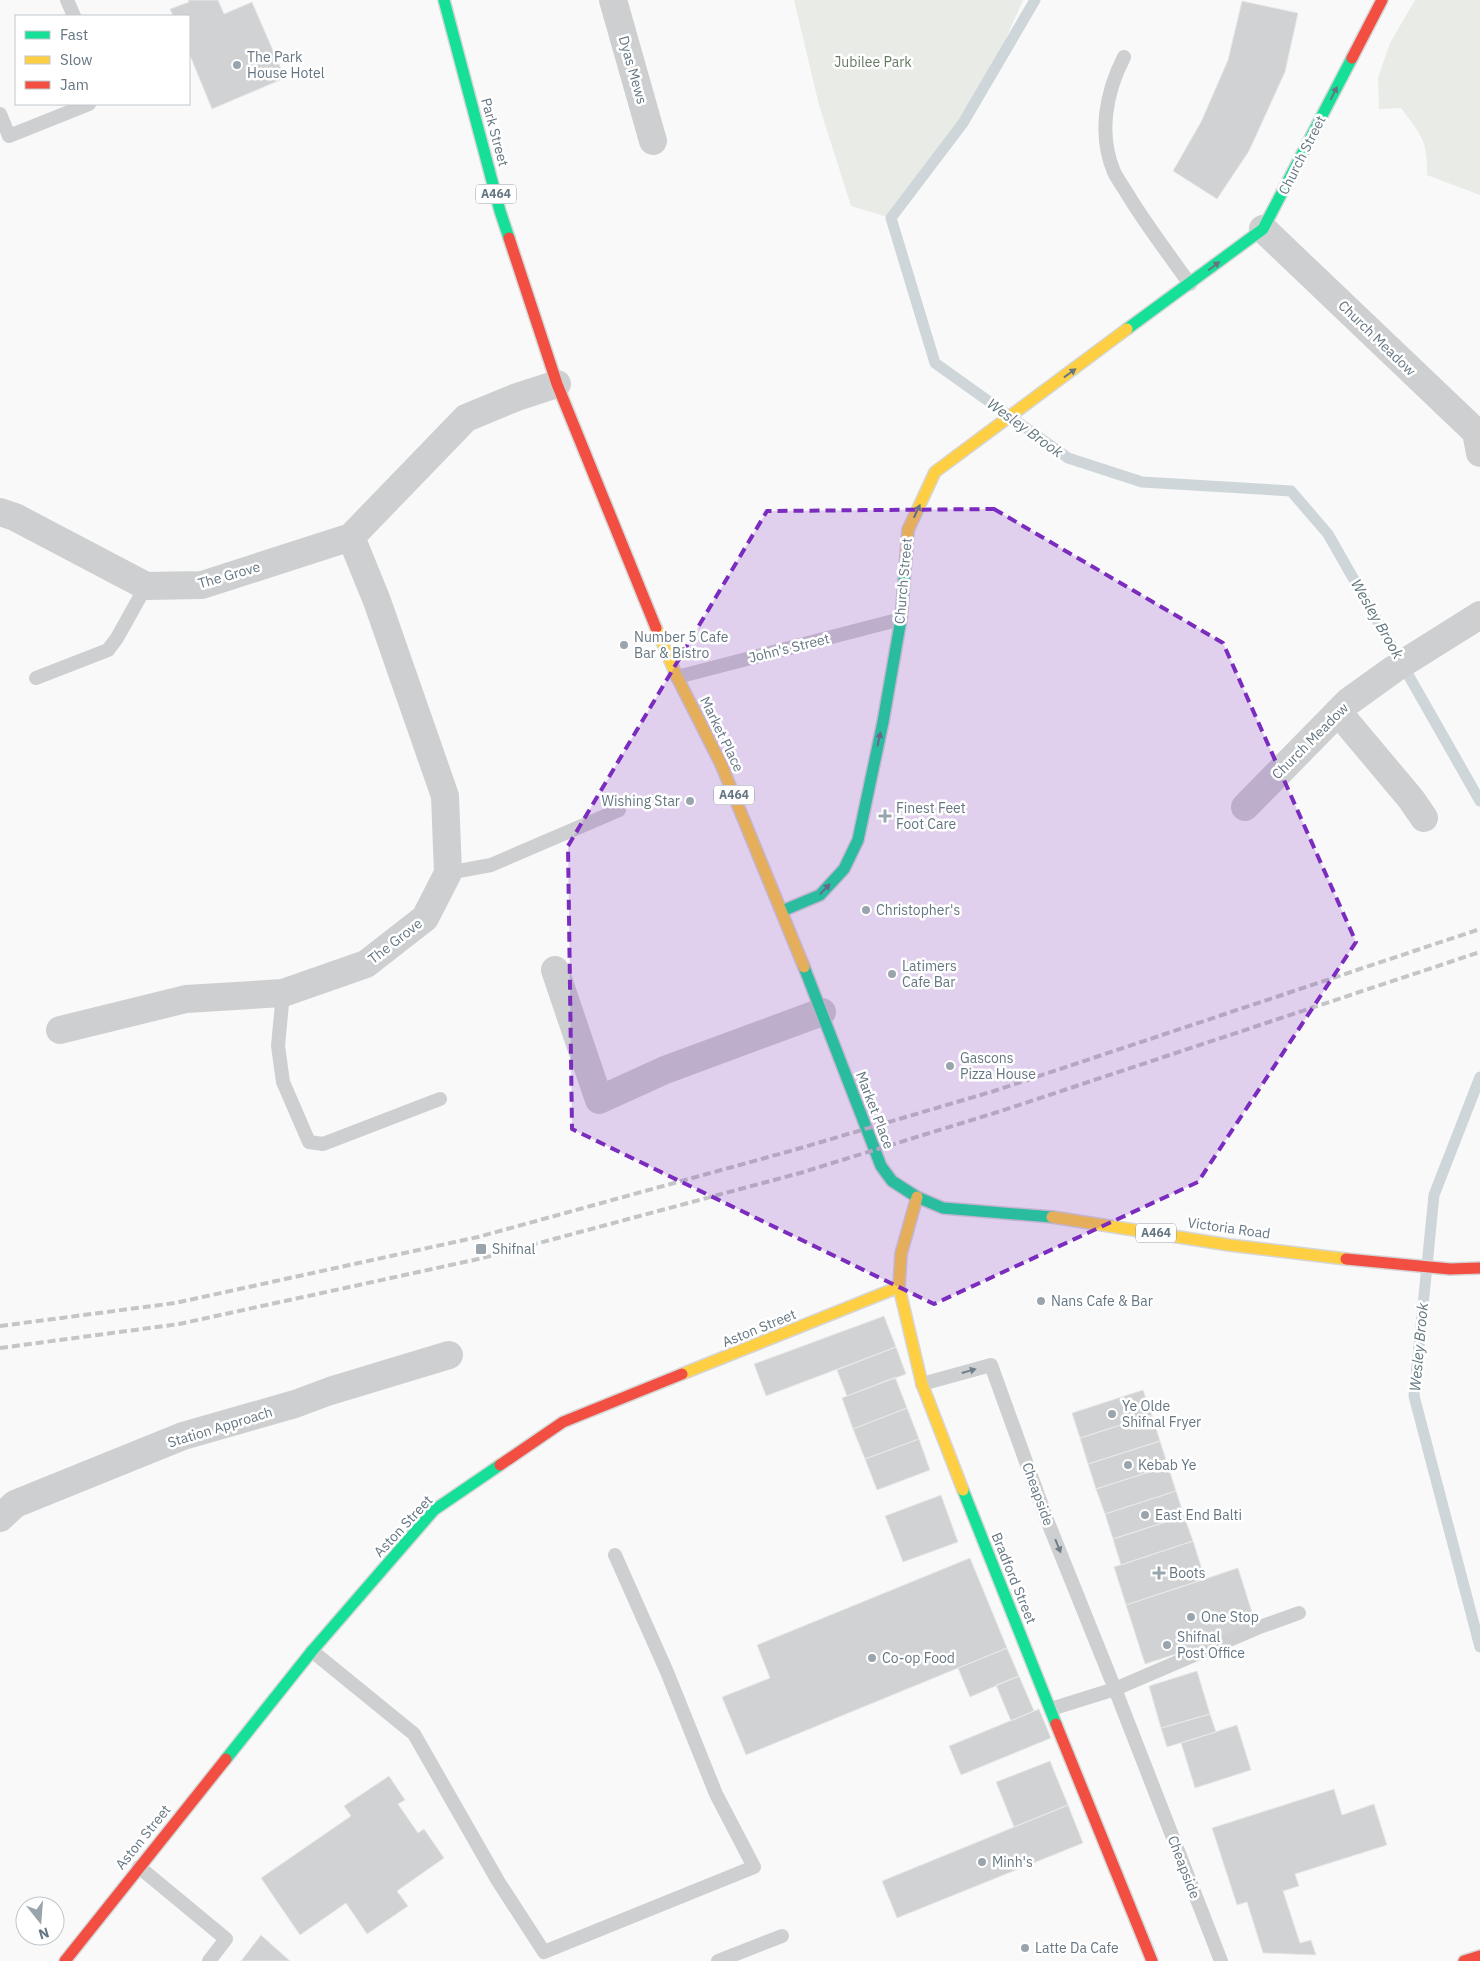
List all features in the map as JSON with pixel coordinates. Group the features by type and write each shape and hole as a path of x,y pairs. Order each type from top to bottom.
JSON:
{"street":[{"name":"Park Street","path":"444,0 500,211 557,384"},
{"name":"Dyas Mews","path":"613,0 653,141"},
{"name":"Church Street","path":"782,911 820,895 844,869 858,840 883,722 901,619 908,530 935,472 1263,230 1382,0"},
{"name":"Church Meadow","path":"1263,230 1476,432 1480,453"},
{"name":"The Grove","path":"0,512 16,517 146,586 202,585 351,537 466,418 517,397 557,384"},
{"name":"Market Place","path":"557,384 632,572 677,677 721,764 782,911 880,1166 892,1181 917,1197"},
{"name":"The Grove","path":"60,1030 186,999 284,993 366,964 425,918 448,873 445,796 377,601 351,537"},
{"name":"Church Meadow","path":"1244,807 1348,702 1401,665 1480,615"},
{"path":"1338,712 1411,798 1424,818"},
{"path":"555,970 599,1100 665,1070 822,1012"},
{"name":"Victoria Road","path":"917,1197 943,1208 1056,1217 1229,1244 1397,1265 1450,1269 1480,1268"},
{"name":"Bradford Street","path":"917,1197 902,1254 899,1288 922,1384 984,1544 1152,1961"},
{"name":"Aston Street","path":"65,1961 312,1651 434,1510 563,1422 899,1288"},
{"name":"Station Approach","path":"0,1518 15,1504 183,1436 295,1404 330,1390 449,1355"},
{"path":"1464,1961 1480,1956"}],"lane":[{"path":"68,0 74,15"},
{"path":"1124,57 1116,74 1106,111 1108,152 1114,172 1142,219 1190,284"},
{"path":"0,114 5,138 88,105"},
{"path":"36,678 108,650 117,638 146,586"},
{"name":"John's Street","path":"677,677 901,619"},
{"path":"448,873 491,865 619,810"},
{"path":"284,993 278,1046 283,1082 309,1142 323,1144 440,1099"},
{"name":"Cheapside","path":"922,1384 991,1365 1047,1520 1221,1961"},
{"path":"312,1651 414,1734 498,1881 546,1956 754,1867 716,1794 667,1672 615,1555"},
{"path":"1051,1709 1115,1689 1257,1628 1299,1613"},
{"path":"139,1867 226,1939 209,1961"},
{"path":"718,1961 782,1936"}],"highlighted area":[{"path":"994,509 1223,643 1356,942 1198,1182 934,1304 572,1129 568,846 767,511"}],"green space":[{"name":"Jubilee Park","path":"794,0 1023,0 986,84 891,218 851,206 819,105"},
{"path":"1415,0 1480,0 1480,195 1427,175 1426,154 1422,138 1414,125 1401,108 1379,109 1378,78 1390,43"}],"building":[{"name":"The Park House Hotel","path":"188,0 218,0 224,14 252,2 285,78 212,109 190,55 190,15 173,15 170,9 189,2"},
{"path":"1242,1 1298,13 1285,72 1249,151 1217,199 1173,171 1201,122 1228,60"},
{"path":"884,1316 896,1347 766,1396 754,1364"},
{"path":"896,1347 906,1374 847,1396 837,1370"},
{"path":"895,1377 907,1408 853,1429 842,1398"},
{"name":"Ye Olde Shifnal Fryer","path":"1143,1390 1152,1415 1080,1438 1072,1413"},
{"path":"907,1408 919,1439 865,1459 853,1429"},
{"path":"1152,1415 1160,1441 1088,1464 1080,1438"},
{"path":"919,1439 930,1470 877,1490 865,1459"},
{"name":"Kebab Ye","path":"1160,1441 1168,1466 1096,1489 1088,1464"},
{"path":"1168,1466 1176,1491 1105,1514 1096,1489"},
{"name":"East End Balti","path":"1176,1491 1184,1516 1113,1539 1105,1514"},
{"path":"941,1495 958,1542 903,1562 885,1516"},
{"path":"1184,1516 1193,1541 1121,1565 1113,1539"},
{"name":"Boots","path":"1193,1541 1205,1579 1126,1605 1114,1567"},
{"name":"Co-op Food","path":"970,1558 1007,1648 746,1755 722,1697 770,1678 757,1645"},
{"name":"One Stop","path":"1238,1568 1257,1628 1145,1664 1126,1605"},
{"path":"1007,1648 1019,1676 970,1697 958,1668"},
{"path":"1197,1671 1210,1714 1161,1728 1149,1686"},
{"path":"1019,1676 1034,1711 1011,1721 996,1685"},
{"path":"1039,1709 1051,1738 961,1775 949,1746"},
{"path":"1210,1714 1216,1732 1167,1747 1161,1728"},
{"path":"1237,1725 1251,1770 1195,1788 1181,1743"},
{"path":"1050,1761 1068,1805 1014,1827 996,1782"},
{"path":"389,1776 405,1800 398,1804 418,1833 424,1829 444,1858 397,1891 408,1906 367,1934 346,1903 300,1935 261,1878 351,1816 344,1806"},
{"path":"1334,1789 1342,1815 1374,1804 1387,1845 1295,1874 1299,1886 1283,1891 1300,1943 1311,1940 1316,1955 1263,1953 1247,1902 1237,1905 1212,1828"},
{"name":"Minh's","path":"1068,1805 1083,1843 897,1918 882,1881"},
{"path":"261,1935 290,1961 241,1961"}],"waterway":[{"name":"Wesley Brook","path":"1035,0 963,123 891,218 935,363 1068,458 1142,482 1291,491 1328,534 1480,801"},
{"name":"Wesley Brook","path":"1480,1077 1434,1195 1414,1396 1480,1647"}],"railway":[{"path":"0,1326 175,1303 478,1237 794,1150 994,1091 1480,929"},
{"path":"0,1348 179,1324 483,1258 800,1173 1001,1111 1480,952"}],"traffic: fast":[{"path":"444,0 500,211 509,238"},
{"path":"1127,329 1263,229 1352,58"},
{"path":"782,911 820,895 844,869 858,840 883,722 901,619 906,557"},
{"path":"804,967 881,1166 892,1181 917,1197 943,1208 1052,1217"},
{"path":"226,1759 312,1651 434,1510 500,1465"},
{"path":"963,1490 1056,1724"}],"traffic: slow":[{"path":"906,557 908,530 935,472 1127,329"},
{"path":"656,628 677,677 721,764 804,967"},
{"path":"917,1197 901,1254 899,1287 922,1384 963,1490"},
{"path":"1052,1217 1229,1245 1346,1259"},
{"path":"682,1374 899,1287"}],"traffic: jam":[{"path":"1352,58 1382,0"},
{"path":"509,238 557,384 656,628"},
{"path":"1346,1259 1450,1269 1480,1268"},
{"path":"500,1465 563,1422 682,1374"},
{"path":"1056,1724 1152,1961"},
{"path":"65,1961 226,1759"},
{"path":"1464,1961 1480,1956"}],"place":[{"name":"The Park House Hotel","path":"237,65"},
{"name":"Number 5 Cafe Bar & Bistro","path":"624,645"},
{"name":"Wishing Star","path":"690,801"},
{"name":"Finest Feet Foot Care","path":"885,816"},
{"name":"Christopher's","path":"866,910"},
{"name":"Latimers Cafe Bar","path":"892,974"},
{"name":"Gascons Pizza House","path":"950,1066"},
{"name":"Shifnal","path":"481,1249"},
{"name":"Nans Cafe & Bar","path":"1041,1301"},
{"name":"Ye Olde Shifnal Fryer","path":"1112,1414"},
{"name":"Kebab Ye","path":"1128,1465"},
{"name":"East End Balti","path":"1145,1515"},
{"name":"Boots","path":"1159,1573"},
{"name":"One Stop","path":"1191,1617"},
{"name":"Shifnal Post Office","path":"1167,1645"},
{"name":"Co-op Food","path":"872,1658"},
{"name":"Minh's","path":"982,1862"},
{"name":"Latte Da Cafe","path":"1025,1948"}]}
